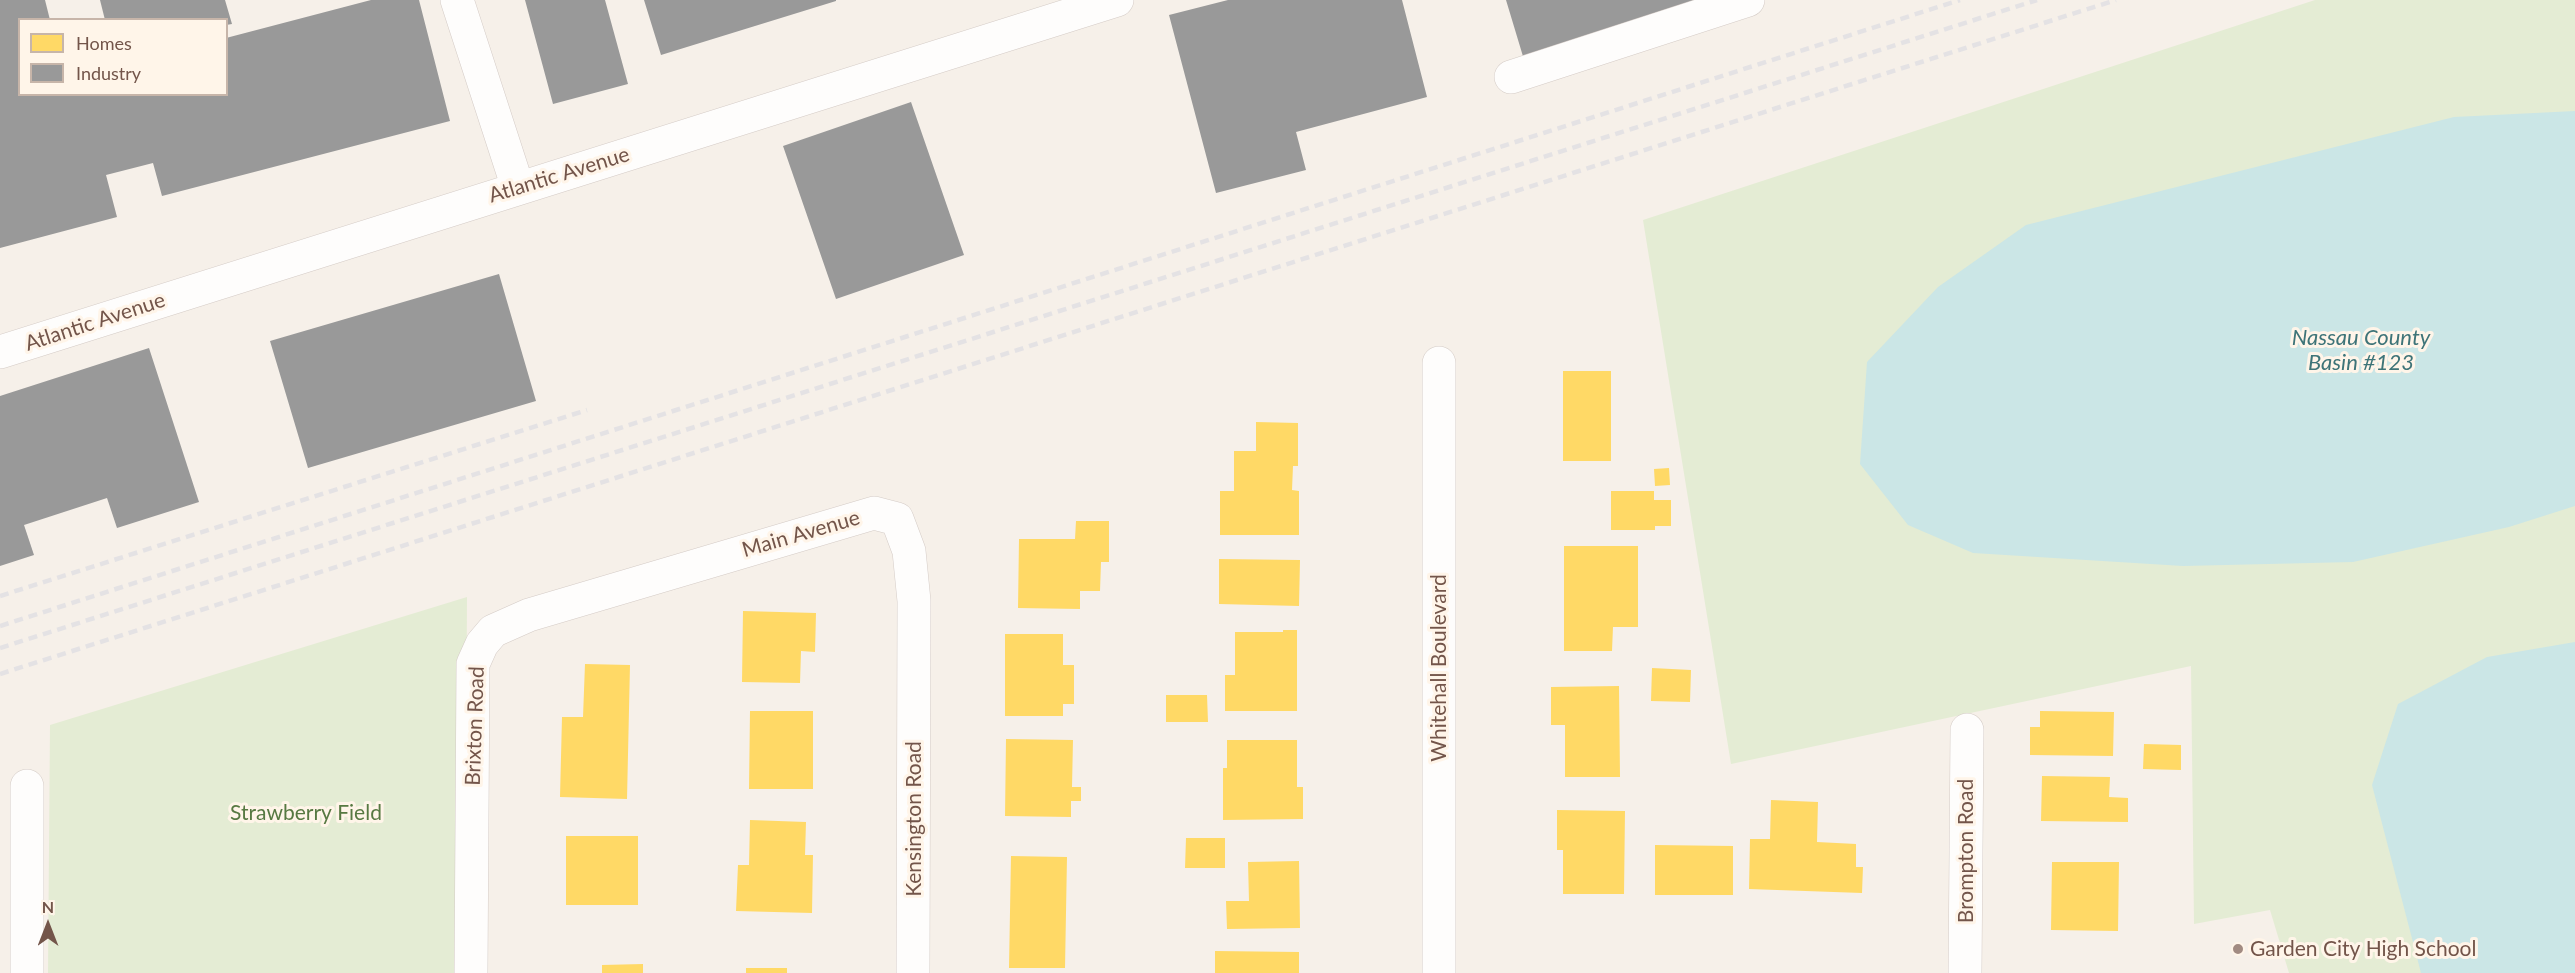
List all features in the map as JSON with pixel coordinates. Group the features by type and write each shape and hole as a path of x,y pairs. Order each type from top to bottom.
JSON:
{"street":[{"path":"457,0 518,188"},
{"path":"1511,77 1748,0"},
{"name":"Atlantic Avenue","path":"0,352 1110,1"},
{"name":"Whitehall Boulevard","path":"1439,363 1439,973"},
{"name":"Main Avenue","path":"667,573 874,513 897,519 909,551 914,601 914,664"},
{"name":"Brixton Road","path":"471,973 473,664 482,644 493,632 529,615 667,573"},
{"name":"Kensington Road","path":"913,973 914,664"},
{"name":"Brompton Road","path":"1965,973 1967,729"},
{"path":"27,786 27,973"}],"green space":[{"name":"Nassau County Basin #123","path":"2315,0 2575,0 2575,973 2289,973 2270,910 2194,924 2191,666 1731,764 1643,220"},
{"name":"Strawberry Field","path":"467,597 465,973 48,973 50,725"}],"water":[{"name":"Nassau County Basin #123","path":"2575,111 2575,506 2509,527 2353,562 2183,566 1973,553 1908,525 1860,464 1867,362 1938,287 2026,225 2454,117"},
{"path":"2575,642 2575,973 2421,973 2372,785 2398,704 2487,657"}],"building: Homes":[{"path":"1563,371 1611,371 1611,461 1563,461"},
{"path":"1256,422 1298,423 1298,466 1293,466 1292,490 1299,491 1299,535 1220,535 1220,491 1234,491 1234,451 1256,451"},
{"path":"1669,468 1670,485 1655,486 1654,469"},
{"path":"1611,491 1654,491 1654,500 1671,500 1671,526 1655,526 1655,530 1611,530"},
{"path":"1076,521 1109,521 1109,562 1101,562 1100,591 1080,591 1080,609 1018,608 1019,539 1075,539"},
{"path":"1564,546 1638,546 1638,627 1613,627 1612,651 1564,651"},
{"path":"1219,559 1300,560 1299,606 1219,604"},
{"path":"743,611 816,613 815,652 801,651 800,683 742,682"},
{"path":"1283,630 1297,630 1297,711 1225,711 1225,675 1235,675 1235,632 1283,632"},
{"path":"1005,634 1063,634 1063,665 1074,665 1074,704 1063,704 1063,716 1005,716"},
{"path":"585,664 630,665 627,799 560,797 562,717 583,717"},
{"path":"1652,668 1691,670 1690,702 1651,701"},
{"path":"1619,686 1620,777 1565,777 1565,725 1551,725 1551,687"},
{"path":"1166,695 1207,695 1208,722 1166,722"},
{"path":"750,711 813,711 813,789 749,789"},
{"path":"2040,711 2114,712 2113,756 2030,755 2030,727 2040,727"},
{"path":"1006,739 1073,740 1072,787 1081,787 1081,801 1071,801 1071,817 1005,816"},
{"path":"1227,740 1297,740 1297,787 1303,787 1303,819 1223,820 1223,768 1227,768"},
{"path":"2144,744 2181,745 2181,770 2143,769"},
{"path":"2042,776 2110,777 2109,797 2128,798 2128,822 2041,821"},
{"path":"1771,800 1818,802 1817,842 1856,844 1856,867 1863,867 1862,893 1749,889 1750,839 1770,839"},
{"path":"1557,810 1625,811 1624,894 1563,894 1563,850 1557,850"},
{"path":"750,820 806,822 805,855 813,855 812,913 736,911 738,865 749,865"},
{"path":"566,836 638,836 638,905 566,905"},
{"path":"1186,838 1225,838 1225,868 1185,868"},
{"path":"1655,845 1733,846 1733,895 1655,895"},
{"path":"1011,856 1067,857 1065,968 1009,968"},
{"path":"1299,861 1300,928 1227,929 1226,901 1249,901 1248,862"},
{"path":"2052,862 2119,862 2118,931 2051,930"},
{"path":"1215,951 1299,952 1299,973 1215,973"},
{"path":"643,964 643,973 602,973 602,965"},
{"path":"746,968 787,968 787,973 746,973"}],"building: Industry":[{"path":"0,0 45,0 50,18 18,18 18,96 228,96 228,37 371,0 419,0 450,121 162,196 153,163 106,175 117,217 0,248"},
{"path":"100,0 225,0 232,24 228,25 228,18 104,18"},
{"path":"525,0 605,0 628,84 553,104"},
{"path":"644,0 836,0 836,1 661,55"},
{"path":"1228,0 1402,0 1427,97 1296,132 1306,170 1216,193 1169,15"},
{"path":"1506,0 1704,0 1525,63"},
{"path":"911,102 964,255 836,299 783,146"},
{"path":"499,274 536,401 308,468 270,341"},
{"path":"149,348 199,502 117,528 107,498 24,525 34,555 0,566 0,396"}],"railway":[{"path":"0,626 1960,0"},
{"path":"0,648 2037,0"},
{"path":"0,674 2116,0"},
{"path":"0,596 587,410"}],"place":[{"name":"Garden City High School","path":"2238,949"}]}
